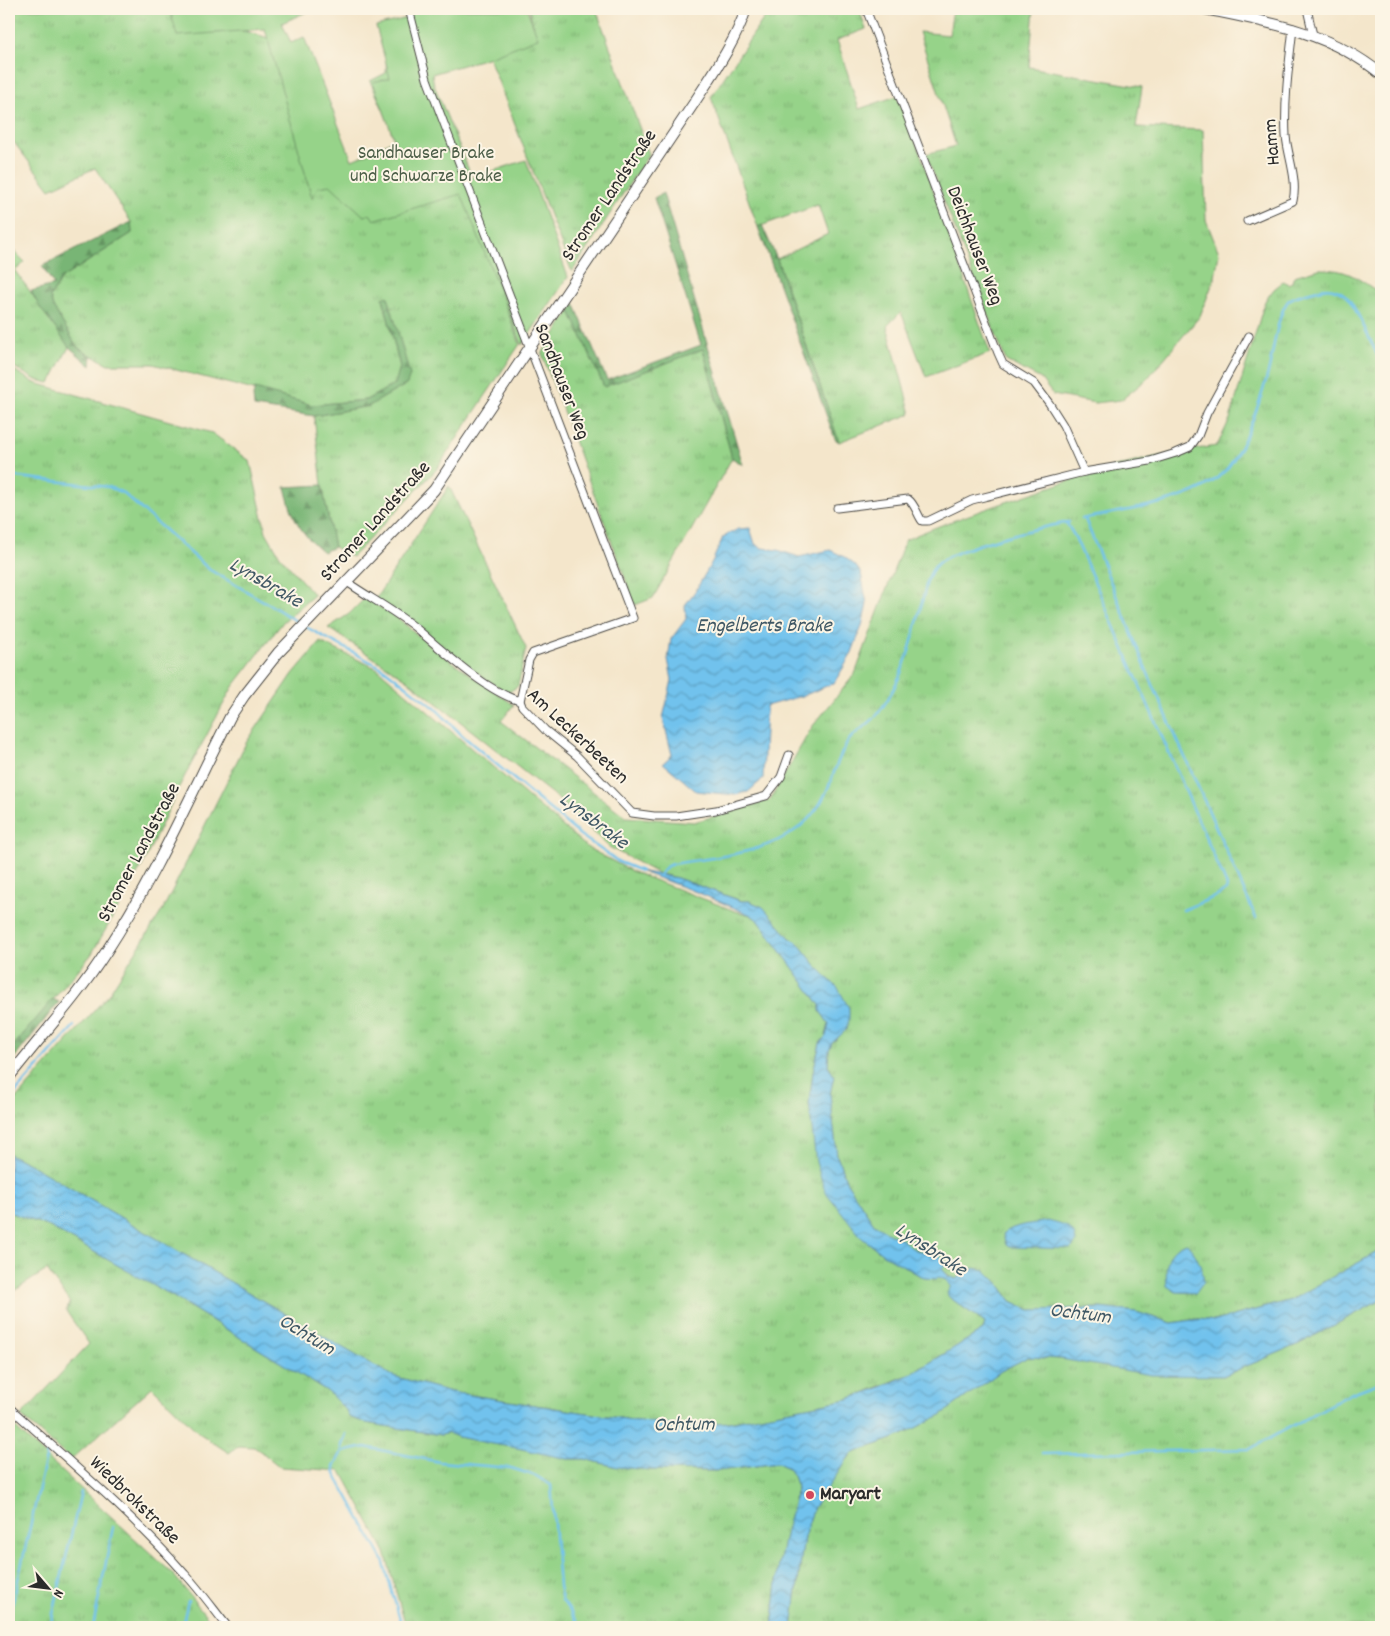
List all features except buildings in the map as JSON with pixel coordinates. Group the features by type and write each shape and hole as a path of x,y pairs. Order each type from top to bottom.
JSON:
{"main road":[{"name":"Stromer Landstraße","path":"9,1077 105,953 150,878 230,717 263,671 299,630 434,490 727,53 746,9"},
{"path":"1205,9 1293,28 1313,35 1351,53 1381,74"}],"street":[{"name":"Sandhauser Weg","path":"409,9 427,79 633,618 533,653 529,660 520,701"},
{"name":"Deichhauser Weg","path":"866,9 1003,364 1034,383 1063,425 1084,472"},
{"path":"1307,9 1313,35"},
{"name":"Hamm","path":"1247,222 1294,201 1296,191 1286,138 1287,79 1293,28"},
{"path":"837,508 908,499 912,502 922,521 928,521 972,500 1084,472 1150,460 1176,453 1190,447 1198,436 1207,413 1250,336"},
{"name":"Am Leckerbeeten","path":"347,582 400,617 435,647 482,681 499,692 520,701 522,706 545,730 577,756 632,813 676,816 716,810 766,796 781,777 789,755"},
{"name":"Wiedbrokstraße","path":"9,1407 133,1521 185,1574 228,1627"}],"green space":[{"path":"9,9 171,9 275,40 348,165 396,138 370,81 386,73 387,45 384,27 408,17 421,84 520,344 436,470 352,557 334,547 322,485 314,416 369,406 407,384 383,298 400,367 395,384 366,400 312,405 153,364 108,364 78,348 53,307 50,297 62,278 132,233 131,222 95,168 50,189 9,136"},
{"name":"Sandhauser Brake und Schwarze Brake","path":"170,9 313,9 282,23 291,43 304,37 352,160 395,142 373,82 390,78 376,26 407,18 405,9 527,9 538,38 487,58 432,74 434,85 472,178 526,160 568,277 522,345 461,194 374,220 370,214 364,216 330,185 318,187 312,198 265,29 177,36"},
{"path":"373,9 405,9 374,15"},
{"path":"529,9 596,9 649,154 572,272 486,50 534,28"},
{"path":"770,9 859,9 866,29 837,40 859,109 897,96 921,155 990,353 926,377 901,312 887,326 911,414 839,442 777,259 828,234 818,205 758,227 711,97"},
{"path":"953,9 1034,9 1029,67 1142,87 1136,127 1203,130 1206,220 1219,253 1215,277 1200,316 1146,380 1121,400 1095,403 1053,395 1041,379 1006,361 926,154 956,146 919,32 949,35"},
{"path":"663,193 743,465 732,458 703,349 604,387 570,311 574,303 607,380 701,345 654,198"},
{"path":"131,222 132,233 62,278 50,297 53,307 78,348 92,356 91,366 69,347 39,306 31,291 54,285 42,266"},
{"path":"762,225 777,259 839,442 835,439 758,227"},
{"path":"9,246 25,262 15,271 69,347 50,383 36,380 9,364"},
{"path":"1319,269 1329,269 1345,273 1359,279 1381,294 1381,1250 1291,1300 1215,1321 1198,1319 1172,1323 1136,1312 1100,1308 1030,1310 1011,1301 999,1284 974,1268 956,1279 951,1277 925,1253 910,1247 901,1238 897,1239 874,1224 847,1183 837,1156 830,1094 834,1076 828,1065 829,1050 832,1043 839,1037 838,988 818,968 797,942 790,938 762,907 749,901 742,901 677,878 657,873 609,847 556,797 406,679 328,628 349,614 365,598 399,619 433,648 514,705 501,721 626,817 694,822 770,800 812,727 855,674 905,540 973,513 1089,474 1165,455 1217,446 1230,419 1265,301 1274,289 1284,281 1288,284 1292,282 1294,276"},
{"path":"388,296 410,375 407,384 369,406 314,416 254,407 253,396 255,389 312,405 366,400 395,384 400,367 383,298"},
{"path":"570,311 604,386 703,349 732,458 653,598 635,605 542,354"},
{"path":"9,367 35,383 212,433 250,461 266,532 280,556 314,595 283,622 232,688 180,785 142,866 91,955 9,1051"},
{"path":"322,485 334,547 323,552 302,531 294,515 285,487"},
{"path":"449,486 526,648 518,686 509,692 484,678 376,598"},
{"path":"320,642 378,669 588,848 633,872 735,911 751,915 759,921 820,1005 820,1011 829,1024 826,1036 820,1043 813,1072 809,1104 862,1238 883,1254 924,1278 937,1279 938,1277 946,1280 951,1286 949,1297 985,1323 983,1330 913,1373 848,1399 729,1422 682,1426 451,1392 393,1376 9,1154 9,1107 108,995 162,911 246,743 293,674"},
{"path":"53,999 59,1002 9,1065 9,1051"},
{"path":"9,1212 50,1227 172,1296 327,1391 346,1410 349,1417 366,1423 441,1435 448,1433 458,1437 551,1454 567,1459 585,1459 617,1467 650,1470 718,1471 778,1463 788,1468 797,1487 779,1564 772,1627 406,1627 385,1552 341,1471 280,1467 254,1447 238,1446 229,1453 199,1433 152,1387 71,1460 21,1416 89,1344 66,1311 70,1303 47,1270 9,1294"},
{"path":"1381,1300 1381,1627 792,1627 804,1537 814,1507 851,1454 900,1436 941,1415 1001,1371 1028,1357 1223,1376 1299,1344"},
{"path":"9,1422 173,1574 215,1627 9,1627"}],"water":[{"name":"Engelberts Brake","path":"750,528 755,544 762,548 778,550 799,557 830,550 843,556 855,565 861,573 867,604 862,626 851,655 834,683 805,695 766,706 763,779 748,792 735,795 696,791 663,763 672,755 663,718 672,680 668,659 671,639 686,619 685,605 713,560 723,537 738,529"},
{"name":"Ochtum","path":"639,871 677,878 763,907 838,988 849,1008 849,1020 846,1030 832,1043 829,1050 828,1065 834,1076 830,1094 837,1156 847,1183 874,1224 897,1238 901,1238 915,1250 923,1252 933,1250 940,1255 945,1266 942,1269 948,1276 956,1279 974,1268 985,1270 999,1284 1011,1301 1030,1310 1100,1308 1136,1312 1172,1323 1198,1319 1215,1321 1291,1300 1381,1250 1381,1300 1299,1344 1223,1376 1151,1375 1061,1359 1028,1357 1001,1371 941,1415 900,1436 851,1454 814,1507 804,1537 792,1627 772,1627 779,1564 797,1487 788,1468 778,1463 718,1471 650,1470 617,1467 585,1459 567,1459 487,1443 448,1433 441,1435 366,1423 349,1417 346,1410 327,1391 172,1296 50,1227 9,1212 9,1154 393,1376 451,1392 632,1420 682,1426 729,1422 848,1399 913,1373 983,1330 985,1323 949,1297 947,1293 951,1286 946,1280 938,1277 937,1279 924,1278 883,1254 862,1238 825,1191 816,1162 809,1104 813,1072 820,1043 826,1036 829,1024 820,1011 820,1005 759,921 751,915 699,893"},
{"path":"1048,1221 1067,1227 1073,1233 1076,1243 1071,1249 1009,1247 1006,1245 1003,1234 1007,1231 1024,1225"},
{"path":"1187,1243 1194,1252 1204,1282 1196,1293 1176,1292 1167,1286 1166,1272 1168,1259 1175,1249"}],"waterway":[{"path":"1082,519 1136,509 1174,499 1208,485 1221,475 1237,454 1251,425 1266,381 1282,313 1285,305 1292,298 1325,288 1333,289 1345,295 1360,318 1381,363"},
{"name":"Lynsbrake","path":"9,476 109,487 123,493 210,570 301,624"},
{"path":"1085,519 1146,669 1256,918"},
{"path":"1066,522 1075,537 1227,886 1226,890 1219,895 1183,910"},
{"path":"659,875 667,866 673,864 756,849 775,842 793,832 808,819 821,802 849,740 877,715 896,684 909,651 927,581 935,566 946,558 977,545 1069,522"},
{"name":"Lynsbrake","path":"306,627 384,669 436,709 463,736 580,835 619,862 641,871"},
{"path":"9,1100 74,1026"},
{"path":"1042,1454 1250,1449 1352,1393 1381,1382"},
{"path":"346,1434 342,1445 342,1452 334,1466 335,1474 383,1560 402,1627"},
{"path":"342,1452 365,1447 440,1462 511,1468 536,1476 551,1485 559,1586 562,1600 581,1627"},
{"path":"9,1619 47,1453"},
{"path":"50,1627 81,1492"},
{"path":"93,1627 113,1527"},
{"path":"182,1627 188,1601"}],"place":[{"name":"Maryart","path":"810,1495"}]}
